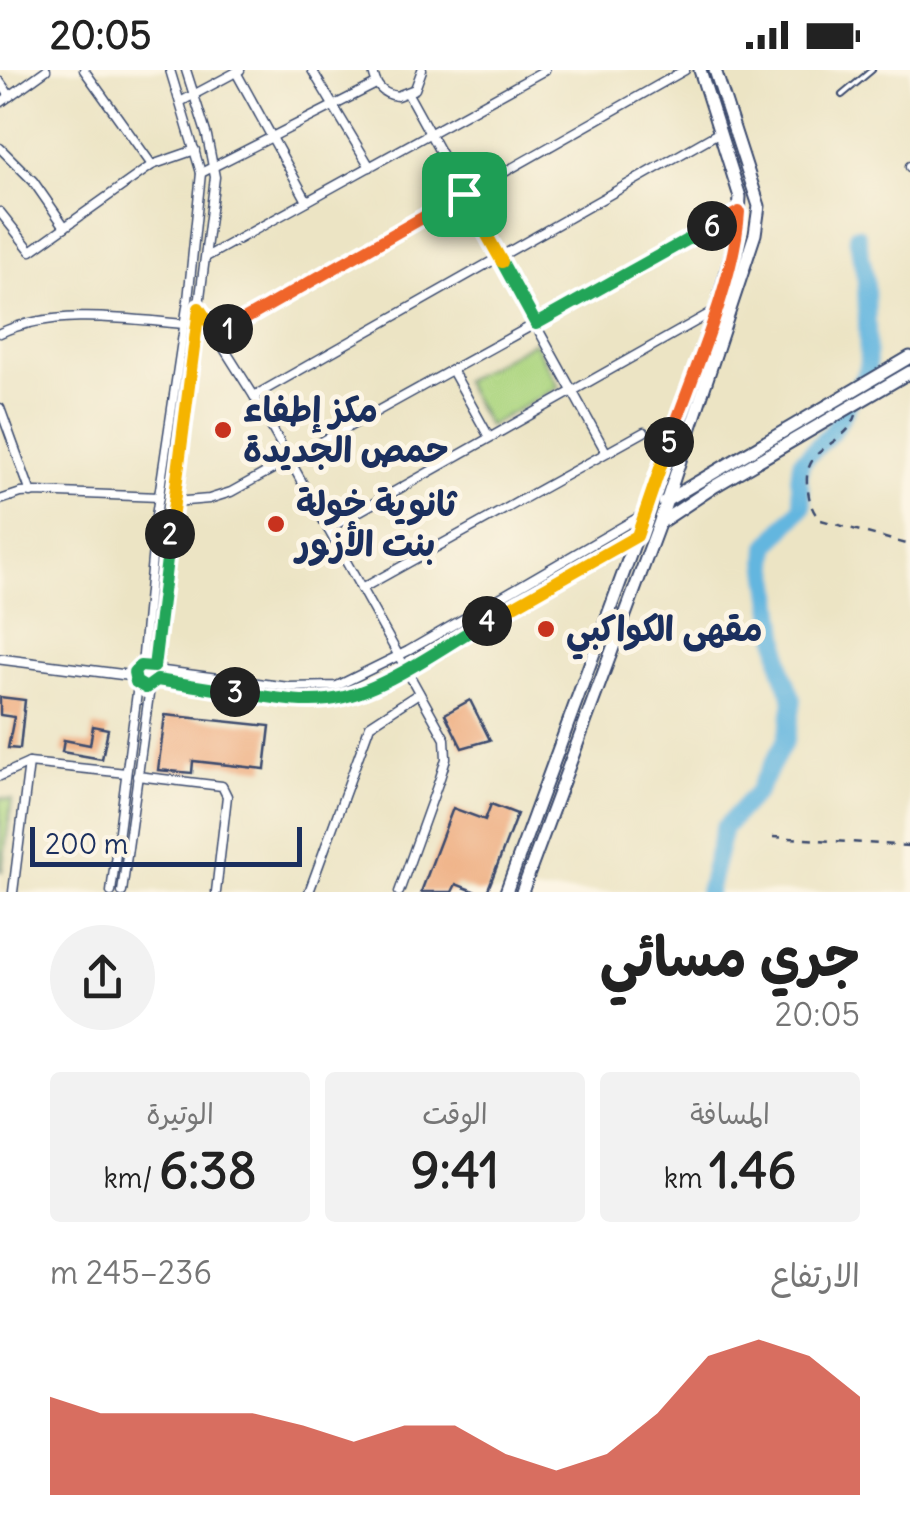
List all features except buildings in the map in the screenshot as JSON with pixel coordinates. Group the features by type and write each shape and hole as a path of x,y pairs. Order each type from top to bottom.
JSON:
{"main road":[{"path":"506,892 637,536 716,310 738,230 740,198 700,70"},
{"path":"522,892 659,524 755,234 759,206 714,70"},
{"path":"644,514 910,358"},
{"path":"637,536 910,372"}],"street":[{"path":"84,70 152,164"},
{"path":"142,665 159,497 185,324 201,173 170,70"},
{"path":"122,892 154,676 206,256 213,169 186,70"},
{"path":"312,70 370,167"},
{"path":"372,70 376,84 389,95 408,94 420,82 422,70"},
{"path":"206,256 545,70"},
{"path":"217,335 685,70"},
{"path":"0,103 42,71"},
{"path":"180,102 238,71 307,202"},
{"path":"0,82 10,96"},
{"path":"201,173 376,84"},
{"path":"408,94 606,452"},
{"path":"254,396 720,132"},
{"path":"0,148 32,181 65,227"},
{"path":"0,214 31,251 152,164 194,150"},
{"path":"174,502 210,499 231,492 739,212"},
{"path":"199,308 254,396 445,739 446,759 399,892"},
{"path":"328,530 716,310"},
{"path":"0,333 34,322 101,318 185,324"},
{"path":"452,370 489,437"},
{"path":"0,408 30,492"},
{"path":"361,589 644,432"},
{"path":"0,500 30,492 159,497"},
{"path":"0,659 136,681 154,676 289,688 337,686 398,656 644,514"},
{"path":"142,665 154,676 295,700 328,700 365,689 405,669 637,536"},
{"path":"112,892 136,669 142,665"},
{"path":"308,892 370,725 419,693"},
{"path":"0,776 29,764 126,773"},
{"path":"13,892 29,764"},
{"path":"137,776 222,786 228,796 216,892"}],"lane":[{"path":"842,95 872,70"}],"path":[{"path":"854,406 854,422 847,432 822,448 808,469 807,489 813,513 821,520 910,544"},
{"path":"773,837 910,846"}],"green space":[{"path":"534,342 559,387 488,426 463,381"},
{"path":"0,798 12,800 2,871 0,871"}],"waterway":[{"path":"708,892 724,828 757,792 789,726 793,700 782,671 768,546 803,506 801,462 833,431 868,369 866,281 857,236"}],"place":[{"name":"مكز إطفاء حمص الجديدة","path":"223,430"},
{"name":"ثانوية خولة بنت الأزور","path":"276,524"},
{"name":"مقهى الكواكبي","path":"546,629"}],"route":[{"path":"464,194 536,324 739,212 738,230 716,310 637,536 365,689 328,700 295,700 157,680 150,687 138,685 136,669 146,664 154,667 199,308 217,335 464,194"}]}
